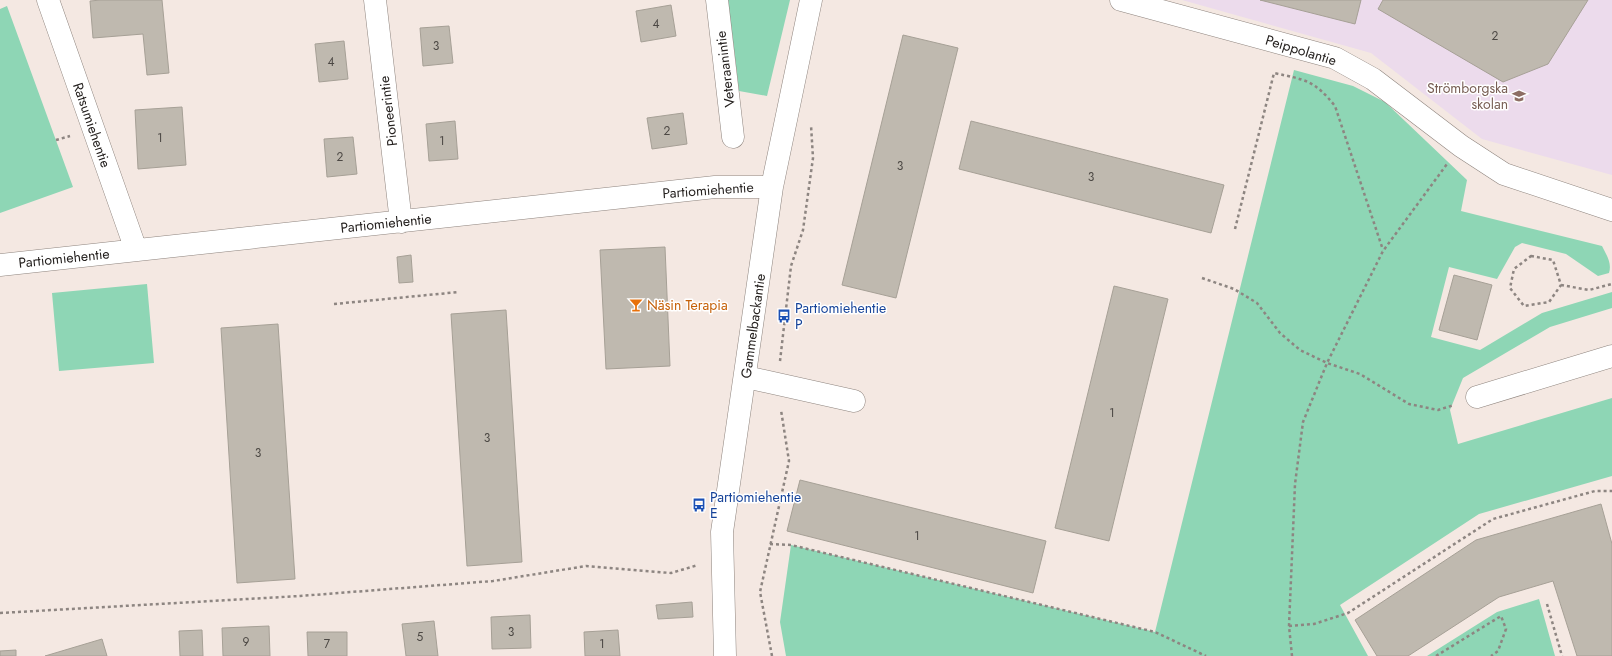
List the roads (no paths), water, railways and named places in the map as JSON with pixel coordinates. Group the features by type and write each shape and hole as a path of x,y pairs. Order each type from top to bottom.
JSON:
{"street":[{"name":"Ratsumiehentie","path":"48,0 136,250"},
{"name":"Pioneerintie","path":"374,0 401,222"},
{"name":"Veteraanintie","path":"717,0 733,137"},
{"name":"Gammelbackantie","path":"725,656 722,532 746,377 772,187 811,0"},
{"name":"Peippolantie","path":"1121,0 1335,58 1373,79 1461,146 1504,174 1612,210"},
{"name":"Partiomiehentie","path":"0,264 715,187 772,187"},
{"path":"1477,397 1612,356"},
{"path":"746,377 854,401"}],"place":[{"name":"Strömborgska skolan","path":"1519,96"},
{"name":"Näsin Terapia","path":"636,305"},
{"name":"Partiomiehentie P","path":"784,316"},
{"name":"Partiomiehentie E","path":"699,505"}]}
